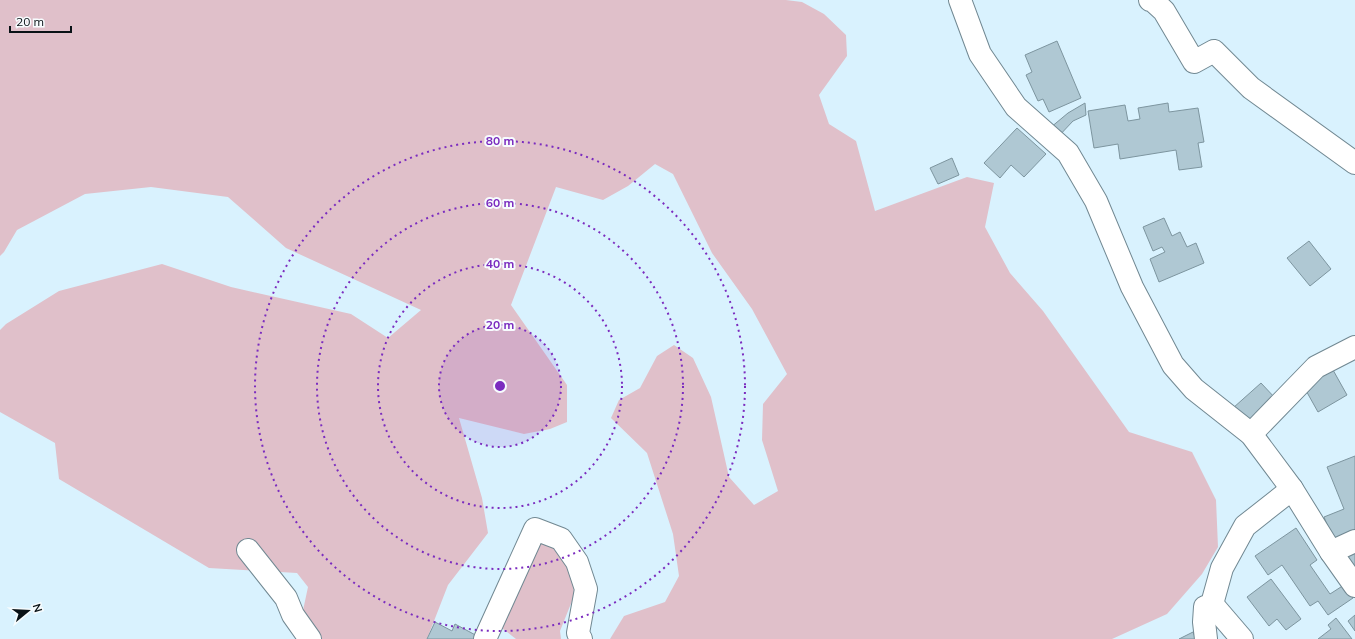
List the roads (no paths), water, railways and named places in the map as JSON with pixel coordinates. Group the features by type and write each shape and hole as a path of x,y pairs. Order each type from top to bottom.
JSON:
{"street":[{"path":"960,0 980,54 1016,107 1068,153 1096,201 1132,287 1173,365 1194,389 1251,434 1292,489 1331,552 1355,586"},
{"path":"1150,0 1152,0 1164,11 1194,62 1214,51 1252,88 1355,163"},
{"path":"1251,434 1316,367 1355,347"},
{"path":"1212,604 1222,568 1245,526 1292,489"},
{"path":"485,639 535,528 561,539 577,562 586,589 578,633 581,639"},
{"path":"1331,552 1355,541"},
{"path":"248,550 286,598 293,615 310,639"},
{"path":"1206,639 1204,622 1205,607 1212,604"},
{"path":"1212,604 1242,639"}]}
